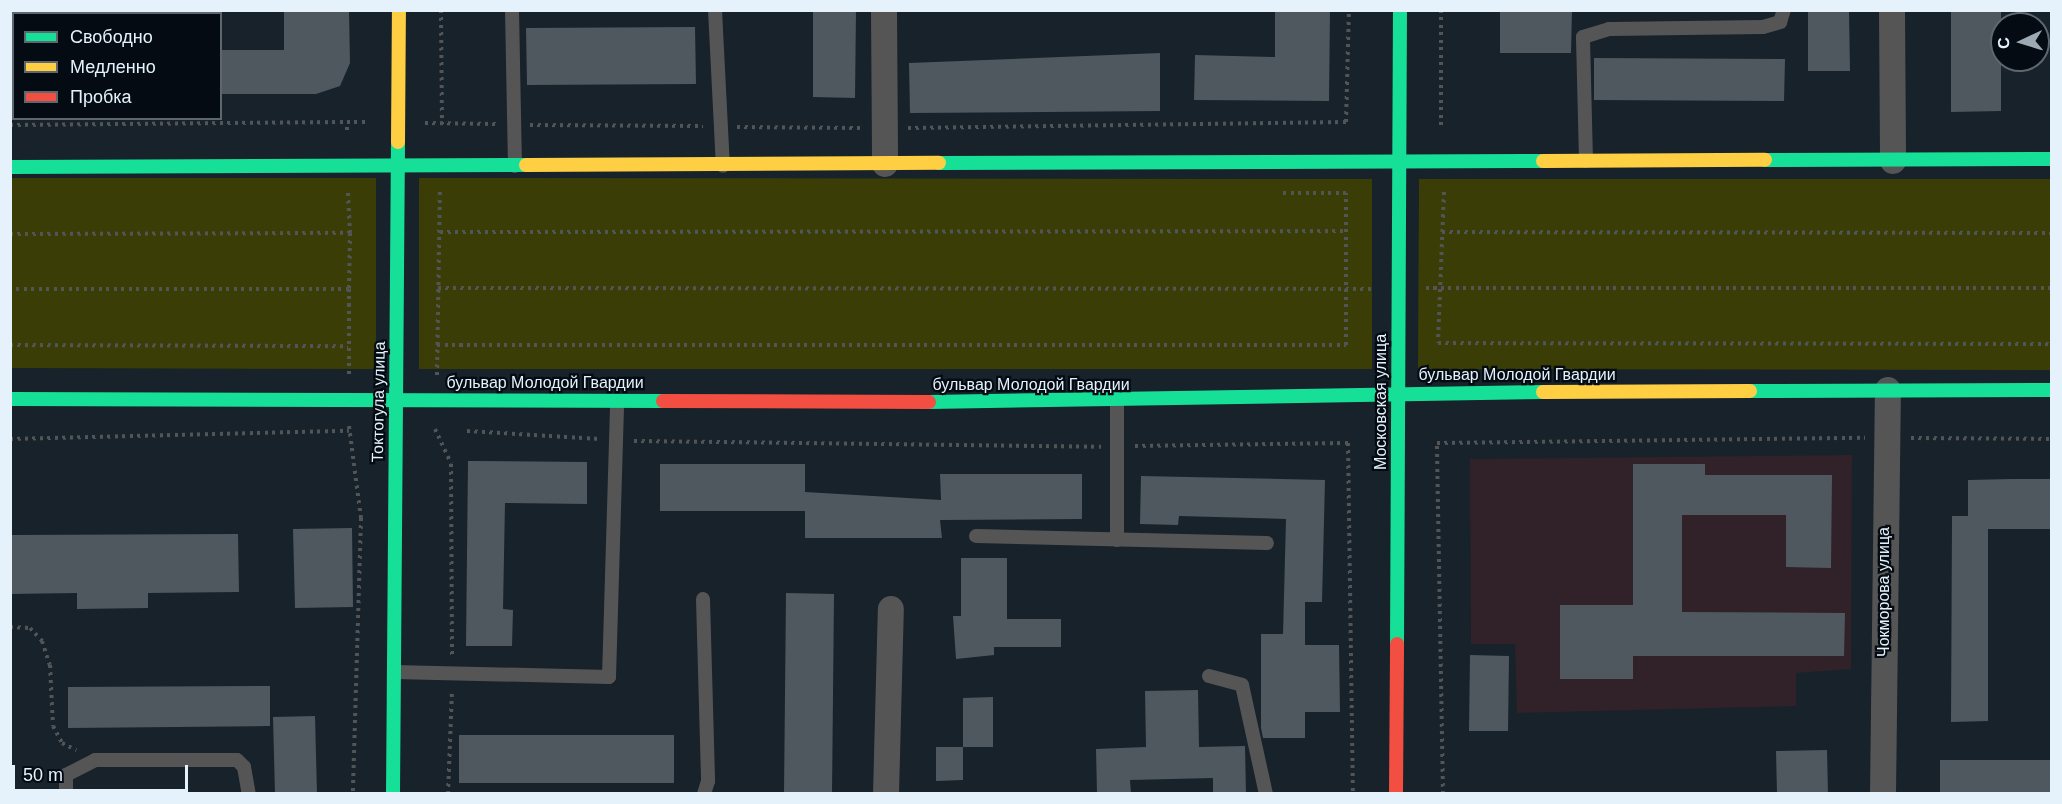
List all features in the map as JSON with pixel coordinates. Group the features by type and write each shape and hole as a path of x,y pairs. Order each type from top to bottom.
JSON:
{"main road":[{"name":"Токтогула улица","path":"393,794 399,10"},
{"name":"Московская улица","path":"1396,794 1400,10"},
{"path":"10,168 515,169 1398,159 1586,161 2052,159"},
{"name":"бульвар Молодой Гвардии","path":"10,399 1117,403 1398,392 2052,390"}],"street":[{"path":"884,10 885,164"},
{"path":"1892,10 1893,161"},
{"name":"Чокморова улица","path":"1883,794 1884,438 1888,390"},
{"path":"886,794 891,609"}],"lane":[{"path":"512,10 515,169"},
{"path":"716,10 723,168"},
{"path":"1586,161 1583,37 1609,29 1763,27 1780,22 1784,10"},
{"path":"394,672 609,677 617,400"},
{"path":"1117,403 1117,540"},
{"path":"976,536 1267,543"},
{"path":"703,599 708,781 704,794"},
{"path":"1209,676 1242,685 1266,794"},
{"path":"66,794 66,775 95,760 237,760 244,767 249,794"}],"path":[{"path":"441,10 442,123"},
{"path":"1347,122 1349,10"},
{"path":"1441,10 1441,124"},
{"path":"347,122 347,130"},
{"path":"10,125 368,122"},
{"path":"348,183 349,375"},
{"path":"437,375 440,188"},
{"path":"1442,192 1438,343 2052,344"},
{"path":"437,345 1346,345 1346,193"},
{"path":"440,232 1346,231"},
{"path":"1442,232 2052,233"},
{"path":"10,234 350,233"},
{"path":"438,288 1346,290 2052,288"},
{"path":"10,289 349,289"},
{"path":"10,345 348,346"},
{"path":"446,430 435,429 451,464 452,674 448,794"},
{"path":"458,430 616,440 1117,447 1348,443 1353,794"},
{"path":"10,439 349,431 361,518 353,794"},
{"path":"1443,794 1437,443 1884,438 2052,439"},
{"path":"10,627 30,628 42,641 50,665 53,726 62,743 95,760"}],"shaded area":[{"path":"1852,455 1851,669 1796,673 1796,706 1517,713 1515,644 1471,644 1470,459"}],"green space":[{"path":"11,178 376,178 376,369 11,368"},
{"path":"419,178 1372,179 1372,369 419,369"},
{"path":"1419,179 2051,179 2051,370 1418,369"}],"building":[{"path":"284,10 349,10 350,63 340,86 316,94 222,94 222,50 284,50"},
{"path":"813,10 856,10 855,98 813,97"},
{"path":"1275,10 1330,10 1329,101 1194,100 1195,55 1275,57"},
{"path":"1500,10 1572,10 1571,53 1500,53"},
{"path":"1808,10 1849,10 1850,71 1808,71"},
{"path":"1951,10 2001,10 2001,12 1990,12 1990,72 2001,72 2001,111 1951,112"},
{"path":"695,27 696,84 527,85 526,28"},
{"path":"1160,53 1160,111 910,113 909,63"},
{"path":"1594,58 1785,59 1784,101 1594,100"},
{"path":"468,461 587,462 587,504 505,503 503,609 513,610 512,646 466,646"},
{"path":"660,464 805,464 805,492 941,500 940,474 1082,474 1082,519 940,520 942,538 805,538 805,511 660,511"},
{"path":"1633,464 1705,464 1705,475 1832,475 1831,568 1786,567 1786,515 1682,515 1682,612 1845,613 1844,656 1633,656 1633,679 1560,679 1560,605 1633,605"},
{"path":"1141,476 1325,480 1322,602 1305,602 1305,645 1339,645 1340,712 1305,712 1305,738 1263,738 1261,728 1261,634 1283,634 1286,519 1179,516 1178,525 1140,524"},
{"path":"2052,479 2052,529 1988,529 1988,721 1951,722 1952,516 1968,516 1968,480"},
{"path":"352,528 353,607 295,608 293,529"},
{"path":"238,534 239,592 148,593 148,608 77,609 77,593 10,594 10,535"},
{"path":"961,558 1007,558 1007,619 1061,619 1061,647 994,647 994,655 956,659 953,616 961,616"},
{"path":"786,593 834,594 832,794 784,794"},
{"path":"1470,655 1509,656 1508,731 1469,731"},
{"path":"270,686 270,726 68,728 68,687"},
{"path":"1198,690 1199,747 1245,746 1246,794 1213,794 1213,778 1130,780 1131,794 1097,794 1096,749 1146,747 1145,691"},
{"path":"993,697 993,747 963,747 963,698"},
{"path":"315,716 317,794 275,794 273,717"},
{"path":"459,735 674,735 674,783 459,783"},
{"path":"936,747 963,747 963,780 936,781"},
{"path":"1827,750 1828,794 1777,794 1776,751"},
{"path":"1940,760 2052,760 2052,794 1940,794"}],"traffic: fast":[{"path":"1397,644 1400,10"},
{"path":"393,794 398,142"},
{"path":"1765,160 2052,159"},
{"path":"939,163 1543,161"},
{"path":"10,167 526,165"},
{"path":"1750,391 2052,390"},
{"path":"929,402 1543,392"},
{"path":"10,399 663,401"}],"traffic: slow":[{"path":"398,142 399,10"},
{"path":"1543,161 1765,160"},
{"path":"526,165 939,163"},
{"path":"1543,392 1750,391"}],"traffic: jam":[{"path":"663,401 929,402"},
{"path":"1396,794 1397,644"}]}
